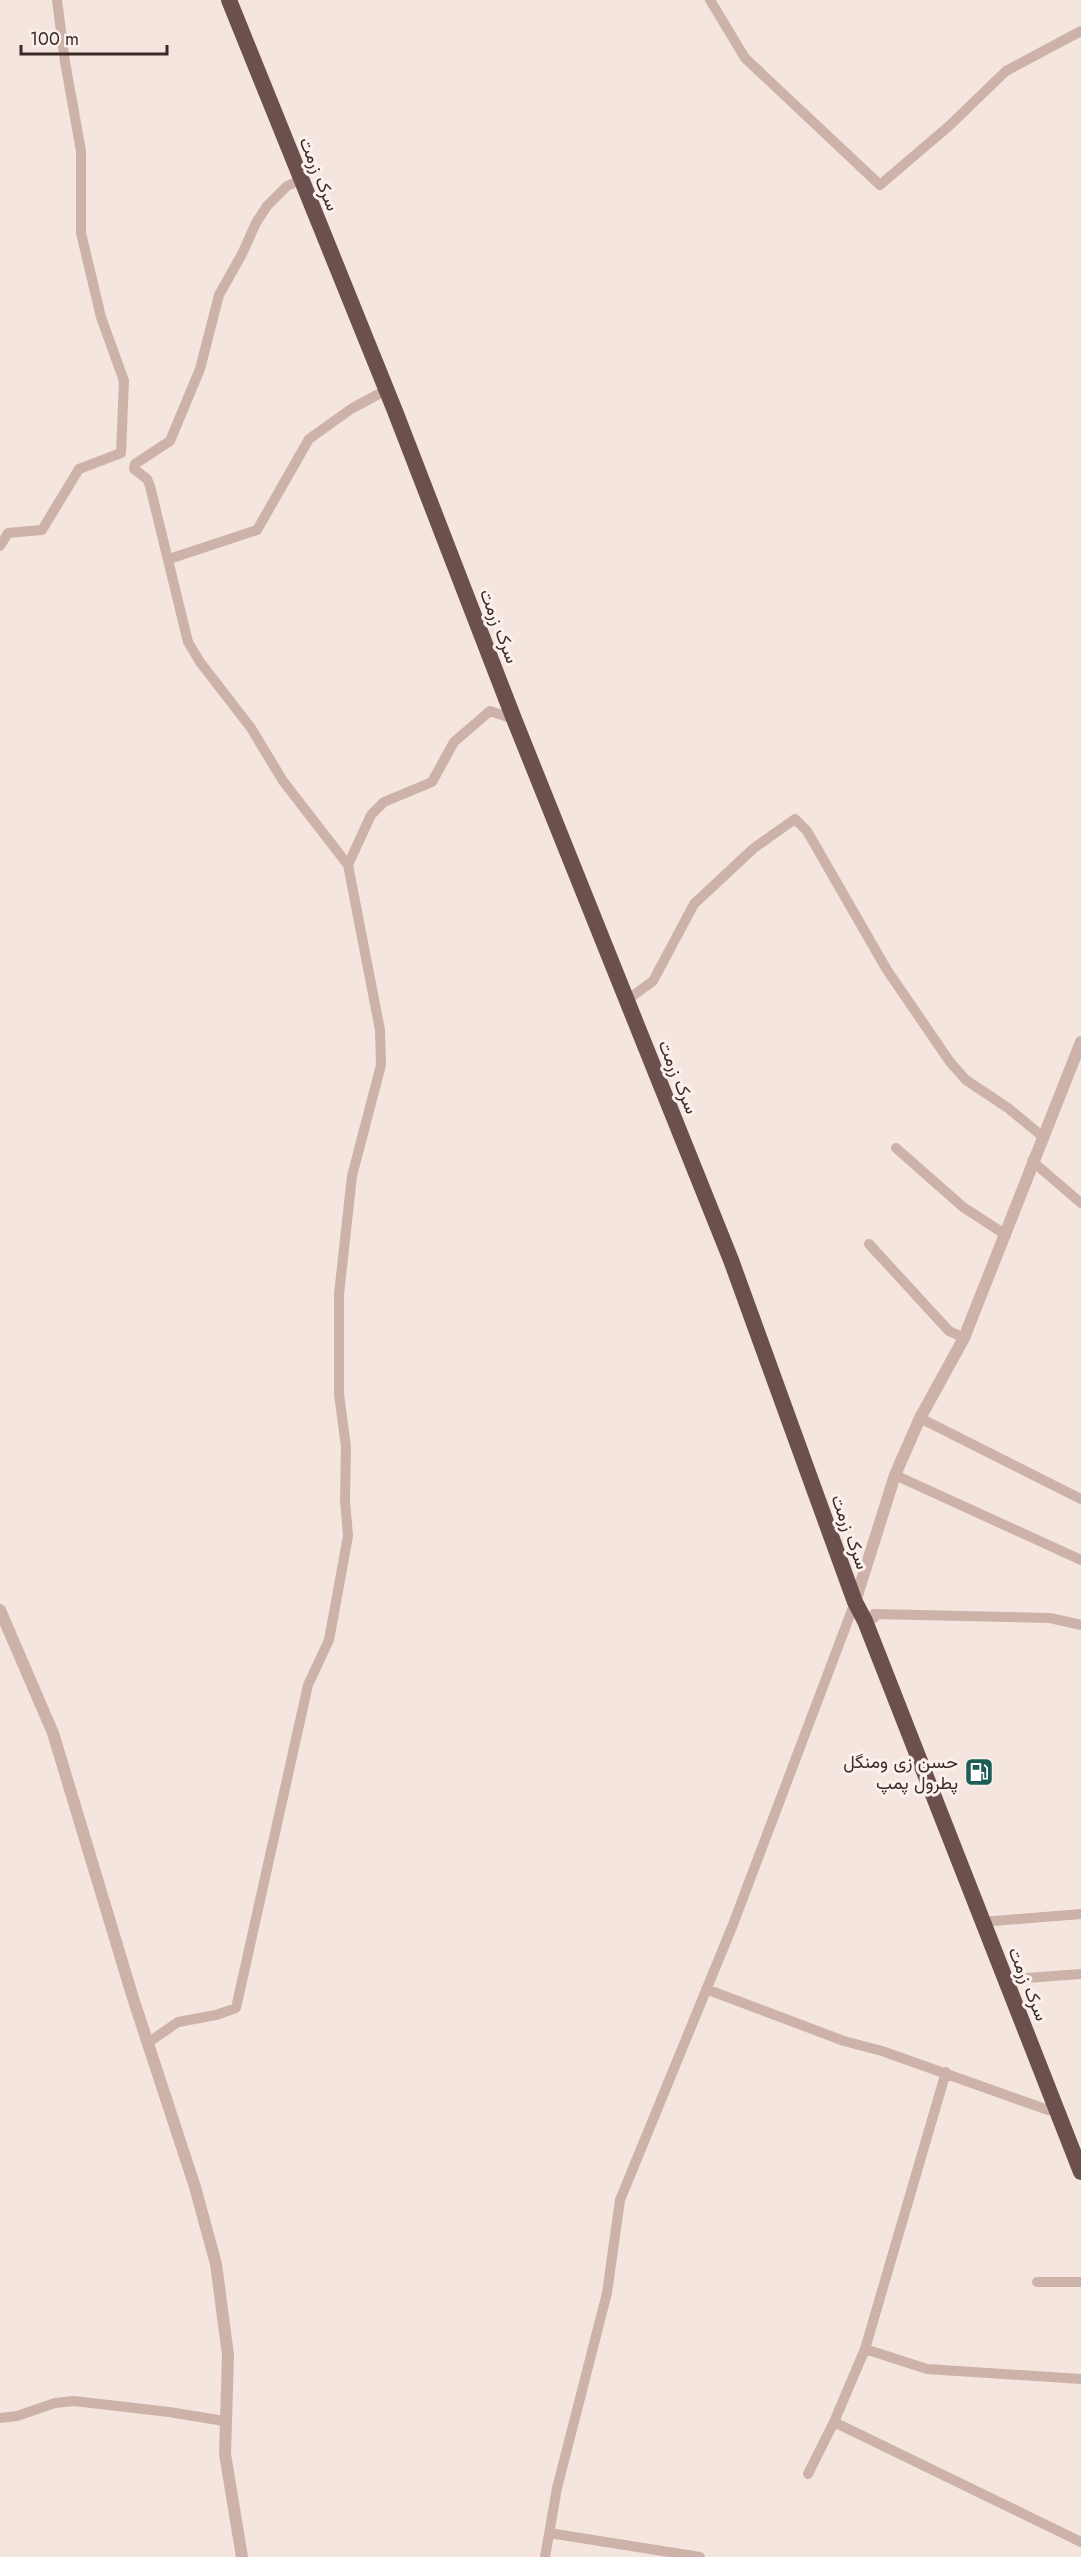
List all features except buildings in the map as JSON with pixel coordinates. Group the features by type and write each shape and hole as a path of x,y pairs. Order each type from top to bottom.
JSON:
{"highway":[{"name":"سرک زرمت","path":"229,0 731,1260 855,1602 865,1621 1081,2172"}],"street":[{"path":"57,0 65,62 81,151 79,208 81,233 101,317 124,381 121,453"},
{"path":"710,0 745,58 880,185 949,126 1006,71 1081,31"},
{"path":"135,464 170,441 200,369 219,295 267,206 287,186 301,180"},
{"path":"169,559 257,530 309,439 351,409 386,390"},
{"path":"121,453 135,464"},
{"path":"0,546 8,533 42,530 79,469 121,453"},
{"path":"135,464 134,469 147,479 150,486 188,642 200,662 251,728 302,806 348,866 380,1030 381,1065 352,1176 339,1294 339,1394 346,1447 345,1500 348,1536 329,1640 308,1685 236,2008 224,2013 178,2022 149,2042"},
{"path":"348,866 371,815 384,802 432,782 454,742 490,711 514,719"},
{"path":"627,1000 653,981 694,904 754,848 795,819 807,831 887,970 950,1062 966,1080 1008,1108 1042,1136"},
{"path":"545,2557 557,2488 607,2293 621,2200 732,1927 855,1602 895,1475 920,1418 964,1338 1006,1235 1032,1161 1081,1042"},
{"path":"896,1148 963,1207 1006,1235"},
{"path":"1032,1161 1081,1203"},
{"path":"869,1244 950,1331 964,1338"},
{"path":"920,1418 1081,1499"},
{"path":"895,1475 1081,1560"},
{"path":"0,1611 53,1734 133,1998 195,2187 216,2264 228,2355 224,2421 225,2454 242,2557"},
{"path":"865,1621 874,1618 874,1614 1050,1618 1081,1625"},
{"path":"982,1922 1081,1914"},
{"path":"1007,1984 1027,1977 1081,1974"},
{"path":"706,1989 844,2041 946,2072 1047,2110 1058,2109"},
{"path":"808,2474 834,2422 865,2349 946,2072"},
{"path":"1037,2282 1081,2282"},
{"path":"865,2349 927,2368 1081,2379"},
{"path":"0,2418 17,2416 55,2403 74,2401 224,2421"},
{"path":"834,2422 1081,2542"},
{"path":"549,2533 700,2557"}],"place":[{"name":"حسن زی ومنگل پطرول پمپ","path":"979,1772"}]}
